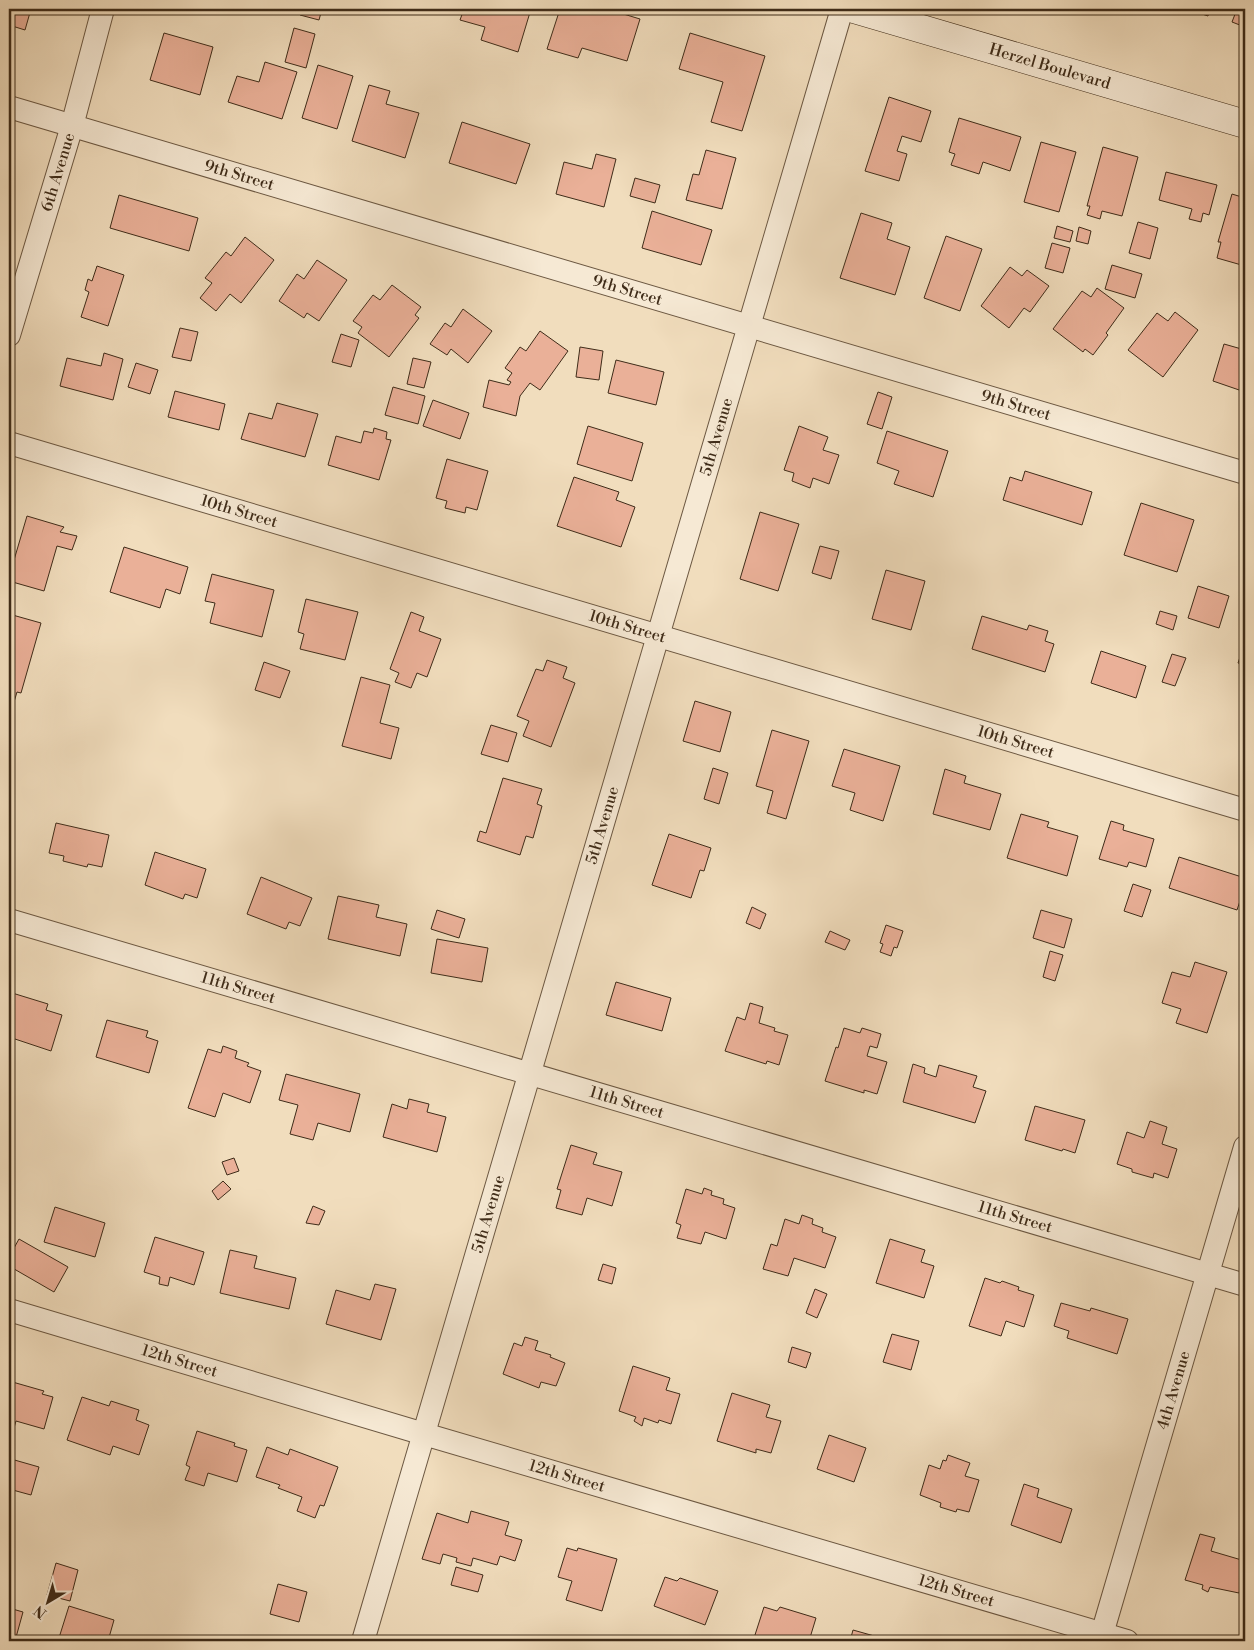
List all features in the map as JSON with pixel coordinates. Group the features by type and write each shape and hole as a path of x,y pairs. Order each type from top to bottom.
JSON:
{"street":[{"name":"6th Avenue","path":"9,335 72,126 103,9"},
{"name":"5th Avenue","path":"363,1641 842,9"},
{"name":"Herzel Boulevard","path":"854,9 1245,124"},
{"name":"9th Street","path":"9,107 1245,473"},
{"name":"10th Street","path":"9,444 1245,810"},
{"name":"11th Street","path":"9,920 1245,1285"},
{"name":"4th Avenue","path":"1102,1634 1245,1147"},
{"name":"12th Street","path":"9,1310 1127,1641"}],"building":[{"path":"9,9 31,9 25,30 9,25"},
{"path":"302,9 322,9 319,20 300,15"},
{"path":"464,9 531,9 518,52 481,40 485,27 460,20"},
{"path":"560,9 607,9 640,19 627,61 582,48 578,58 547,49"},
{"path":"1187,9 1210,9 1208,16"},
{"path":"1237,9 1245,9 1245,27 1232,22"},
{"path":"294,28 315,34 306,68 285,62"},
{"path":"164,33 213,47 200,95 150,80"},
{"path":"690,33 765,56 742,131 711,122 723,82 679,69"},
{"path":"265,62 297,72 282,119 228,102 237,76 259,82"},
{"path":"318,65 353,76 337,129 302,118"},
{"path":"369,85 390,91 386,104 419,113 405,158 352,141"},
{"path":"889,97 931,111 921,142 902,136 897,151 907,154 899,181 865,171"},
{"path":"959,118 1021,137 1010,171 983,162 979,174 951,165 955,154 949,152"},
{"path":"462,122 530,144 516,184 449,163"},
{"path":"1041,142 1076,152 1059,212 1024,202"},
{"path":"1103,147 1138,157 1122,216 1102,211 1100,219 1087,215 1090,206 1087,206"},
{"path":"706,150 736,158 722,209 686,200 693,174 699,175"},
{"path":"596,154 616,159 604,207 556,194 564,162 592,169"},
{"path":"1166,172 1217,185 1209,215 1203,213 1201,222 1189,219 1192,209 1159,200"},
{"path":"635,178 660,185 655,203 630,196"},
{"path":"1232,194 1245,198 1245,266 1217,258 1221,242 1218,242"},
{"path":"119,195 198,218 189,251 110,228"},
{"path":"652,211 712,230 701,265 642,248"},
{"path":"861,213 892,223 887,239 910,247 895,295 840,278"},
{"path":"1138,222 1158,228 1150,259 1129,253"},
{"path":"1057,226 1073,231 1070,242 1054,238"},
{"path":"1079,227 1091,231 1088,244 1076,241"},
{"path":"946,236 982,249 960,311 924,298"},
{"path":"245,237 274,260 241,303 230,294 216,311 200,298 212,283 205,278 226,252 231,256"},
{"path":"1052,243 1070,248 1063,273 1045,268"},
{"path":"317,260 347,280 319,321 307,313 304,318 279,301 297,274 304,279"},
{"path":"1112,265 1142,274 1135,298 1105,289"},
{"path":"97,266 124,275 108,326 81,317 89,292 85,290 88,279 92,281"},
{"path":"1010,267 1022,276 1027,270 1049,286 1030,312 1024,308 1009,328 981,306"},
{"path":"392,285 421,307 415,315 419,318 389,357 358,333 362,327 353,321 373,295 380,300"},
{"path":"1097,288 1124,308 1106,333 1108,335 1093,355 1085,349 1083,352 1053,329 1082,291 1091,297"},
{"path":"463,309 492,331 468,363 451,349 447,355 430,344 445,323 451,327"},
{"path":"1175,312 1198,330 1163,377 1128,350 1157,313 1168,321"},
{"path":"180,328 198,332 191,361 172,357"},
{"path":"540,331 568,351 540,390 530,383 520,396 516,416 483,407 489,380 509,385 511,382 507,380 512,373 505,368 520,347 526,351"},
{"path":"341,334 359,340 351,367 332,362"},
{"path":"1224,344 1245,350 1245,392 1213,381"},
{"path":"580,347 603,351 599,380 576,377"},
{"path":"104,353 123,359 113,400 60,386 67,358 101,366"},
{"path":"413,358 431,362 424,388 407,384"},
{"path":"616,360 664,372 656,405 608,393"},
{"path":"136,363 158,370 150,394 128,387"},
{"path":"393,387 425,396 418,424 385,415"},
{"path":"175,391 225,404 219,430 168,417"},
{"path":"878,392 892,397 882,429 867,424"},
{"path":"433,400 469,413 460,439 423,426"},
{"path":"277,403 318,414 305,457 241,439 249,413 272,419"},
{"path":"588,426 643,443 632,481 577,464"},
{"path":"799,426 828,437 823,450 839,455 829,484 813,478 810,488 792,481 794,473 784,470"},
{"path":"374,428 387,432 386,439 391,440 379,480 328,465 336,436 361,443 364,431 373,433"},
{"path":"887,431 948,451 933,497 894,484 899,471 877,463"},
{"path":"447,459 488,471 477,510 466,507 465,513 445,508 447,501 436,498"},
{"path":"1025,471 1092,492 1082,525 1003,500 1010,477 1022,481"},
{"path":"574,477 619,492 616,500 635,507 621,547 557,526"},
{"path":"1141,503 1194,520 1177,572 1124,555"},
{"path":"760,512 799,524 778,591 740,579"},
{"path":"27,516 64,527 60,532 77,536 72,550 57,546 44,591 9,581"},
{"path":"820,546 839,551 831,579 812,573"},
{"path":"124,547 188,567 180,594 166,589 160,608 110,592"},
{"path":"886,570 925,581 911,630 872,619"},
{"path":"212,574 274,590 262,637 210,623 215,603 205,601"},
{"path":"1198,586 1229,596 1219,628 1188,618"},
{"path":"306,599 358,612 345,660 300,649 304,634 298,632"},
{"path":"1160,611 1177,616 1173,630 1156,624"},
{"path":"411,612 424,617 419,631 441,639 427,677 417,673 411,688 395,682 399,673 390,669"},
{"path":"9,614 41,623 21,693 17,692 14,702 9,700"},
{"path":"982,616 1027,630 1029,625 1048,631 1045,641 1054,644 1045,672 972,649"},
{"path":"1245,642 1245,665 1238,663"},
{"path":"1101,651 1146,666 1136,698 1091,683"},
{"path":"1172,654 1186,658 1175,686 1162,682"},
{"path":"547,660 567,667 563,678 575,683 551,747 523,736 529,721 517,716 536,669 543,671"},
{"path":"264,662 290,671 280,698 255,690"},
{"path":"361,677 390,685 380,723 399,728 391,759 342,746"},
{"path":"695,701 731,712 720,752 683,741"},
{"path":"491,725 517,733 508,762 481,754"},
{"path":"772,730 809,741 786,819 767,813 773,791 756,786"},
{"path":"844,749 900,766 883,821 850,810 855,793 832,786"},
{"path":"713,768 728,773 719,804 704,799"},
{"path":"945,769 966,776 964,783 1001,794 990,830 933,814"},
{"path":"503,778 542,789 537,804 542,806 533,838 526,836 520,855 477,841 480,831 486,833"},
{"path":"1021,814 1049,822 1047,827 1078,836 1067,876 1007,858"},
{"path":"1111,821 1124,825 1123,830 1154,839 1146,867 1129,862 1127,867 1099,859"},
{"path":"56,823 109,835 102,867 88,864 87,867 63,861 64,856 49,853"},
{"path":"669,834 711,848 704,871 700,870 691,898 652,885"},
{"path":"155,852 206,869 197,898 185,894 183,899 145,885"},
{"path":"1179,857 1245,878 1245,886 1237,910 1169,888"},
{"path":"261,877 312,898 300,926 289,922 286,929 247,914"},
{"path":"1133,884 1151,890 1142,917 1124,911"},
{"path":"338,896 379,905 376,917 407,924 400,956 328,939"},
{"path":"752,907 766,914 760,929 746,923"},
{"path":"437,910 465,919 459,938 431,929"},
{"path":"1041,910 1072,919 1064,948 1033,938"},
{"path":"886,925 903,931 897,948 894,947 891,956 880,952 883,944 880,943"},
{"path":"830,931 850,940 845,950 825,942"},
{"path":"437,939 488,948 482,982 431,973"},
{"path":"1050,951 1063,955 1055,981 1043,977"},
{"path":"1195,962 1227,972 1207,1033 1176,1023 1181,1009 1162,1003 1172,972 1190,977"},
{"path":"616,982 671,998 662,1031 606,1015"},
{"path":"9,992 48,1004 46,1010 62,1015 51,1051 9,1037"},
{"path":"750,1003 763,1007 759,1023 775,1028 774,1031 788,1035 779,1065 767,1061 766,1064 725,1051 737,1017 745,1020"},
{"path":"107,1020 148,1031 146,1037 158,1041 149,1073 96,1057"},
{"path":"844,1028 860,1033 862,1028 881,1034 877,1048 870,1046 867,1056 887,1062 877,1094 864,1090 864,1093 825,1081"},
{"path":"223,1046 237,1051 235,1058 249,1063 247,1066 261,1071 250,1103 223,1093 215,1117 188,1108 208,1049 221,1053"},
{"path":"913,1064 925,1068 924,1073 936,1077 939,1065 977,1076 973,1087 986,1091 975,1123 903,1102"},
{"path":"286,1074 360,1094 350,1132 318,1123 313,1140 290,1134 298,1105 279,1100"},
{"path":"409,1099 429,1104 427,1112 446,1117 437,1152 383,1137 392,1104 407,1109"},
{"path":"1035,1106 1085,1120 1075,1153 1025,1140"},
{"path":"1150,1121 1167,1127 1162,1144 1177,1149 1168,1178 1154,1173 1153,1178 1132,1172 1132,1169 1117,1164 1127,1132 1144,1138"},
{"path":"571,1145 597,1153 593,1164 622,1172 612,1206 587,1198 582,1215 556,1208 561,1190 557,1189"},
{"path":"234,1158 239,1171 227,1175 222,1162"},
{"path":"223,1181 231,1189 218,1200 212,1191"},
{"path":"704,1188 712,1191 711,1195 724,1199 723,1204 735,1208 726,1239 705,1232 701,1244 677,1238 681,1225 676,1223 686,1189 702,1194"},
{"path":"313,1206 325,1211 319,1225 306,1223"},
{"path":"55,1207 105,1223 95,1257 44,1242"},
{"path":"802,1215 813,1219 812,1224 823,1228 822,1232 836,1237 825,1268 794,1258 788,1276 763,1269 771,1244 777,1246 785,1219 799,1224"},
{"path":"155,1237 204,1252 194,1285 170,1277 168,1286 159,1284 160,1277 144,1272"},
{"path":"19,1239 68,1267 54,1292 9,1266 9,1257"},
{"path":"890,1239 925,1250 921,1262 934,1266 924,1298 876,1283"},
{"path":"230,1250 257,1256 254,1268 296,1278 289,1309 220,1293"},
{"path":"603,1264 616,1268 612,1284 598,1280"},
{"path":"985,1278 1000,1283 1002,1281 1019,1287 1018,1290 1034,1295 1024,1327 1006,1321 1001,1336 969,1326"},
{"path":"375,1284 396,1289 381,1340 326,1324 336,1290 370,1300"},
{"path":"815,1289 827,1294 817,1318 806,1313"},
{"path":"1061,1303 1090,1311 1091,1308 1128,1319 1117,1354 1067,1338 1069,1331 1054,1326"},
{"path":"892,1334 919,1341 911,1370 883,1362"},
{"path":"525,1337 538,1341 535,1350 551,1355 550,1357 565,1363 556,1386 541,1382 539,1388 503,1374 514,1343 522,1346"},
{"path":"792,1347 811,1353 806,1368 788,1362"},
{"path":"633,1366 670,1378 666,1390 680,1394 671,1424 659,1420 658,1423 644,1418 642,1426 634,1421 636,1417 619,1411"},
{"path":"9,1381 44,1391 42,1394 53,1397 44,1429 16,1421 9,1445"},
{"path":"732,1393 770,1405 766,1417 781,1421 771,1453 756,1449 756,1453 717,1441"},
{"path":"82,1397 109,1406 111,1401 139,1410 136,1420 149,1425 139,1455 113,1446 110,1455 67,1440"},
{"path":"197,1431 235,1443 234,1446 247,1450 237,1482 208,1473 204,1486 185,1480 190,1467 186,1465"},
{"path":"829,1435 866,1448 854,1482 817,1469"},
{"path":"267,1447 288,1455 290,1449 338,1467 324,1506 320,1505 315,1518 297,1511 302,1497 278,1488 280,1485 256,1477"},
{"path":"948,1455 970,1463 965,1476 979,1480 969,1512 957,1509 956,1512 940,1507 941,1503 920,1495 929,1465 940,1469 943,1460 946,1461"},
{"path":"11,1459 39,1467 31,1495 9,1489"},
{"path":"1024,1484 1039,1489 1037,1497 1072,1509 1061,1543 1011,1525"},
{"path":"471,1511 509,1522 505,1535 522,1540 515,1561 500,1556 497,1565 473,1558 471,1566 456,1562 457,1558 443,1554 440,1564 422,1559 437,1513 468,1523"},
{"path":"1200,1534 1215,1538 1211,1551 1245,1561 1245,1571 1239,1593 1210,1587 1208,1592 1202,1589 1203,1585 1185,1580"},
{"path":"567,1548 577,1551 578,1548 617,1559 602,1611 566,1600 572,1581 558,1577"},
{"path":"56,1563 78,1570 70,1601 47,1595"},
{"path":"456,1567 483,1575 478,1592 451,1585"},
{"path":"665,1577 677,1581 680,1578 718,1591 705,1625 654,1606"},
{"path":"278,1584 307,1592 299,1622 270,1614"},
{"path":"69,1606 114,1620 108,1641 58,1641"},
{"path":"764,1607 777,1611 780,1607 816,1618 809,1641 765,1641 754,1638"},
{"path":"9,1608 23,1612 15,1641 9,1641"},
{"path":"853,1630 892,1641 850,1641"}]}
